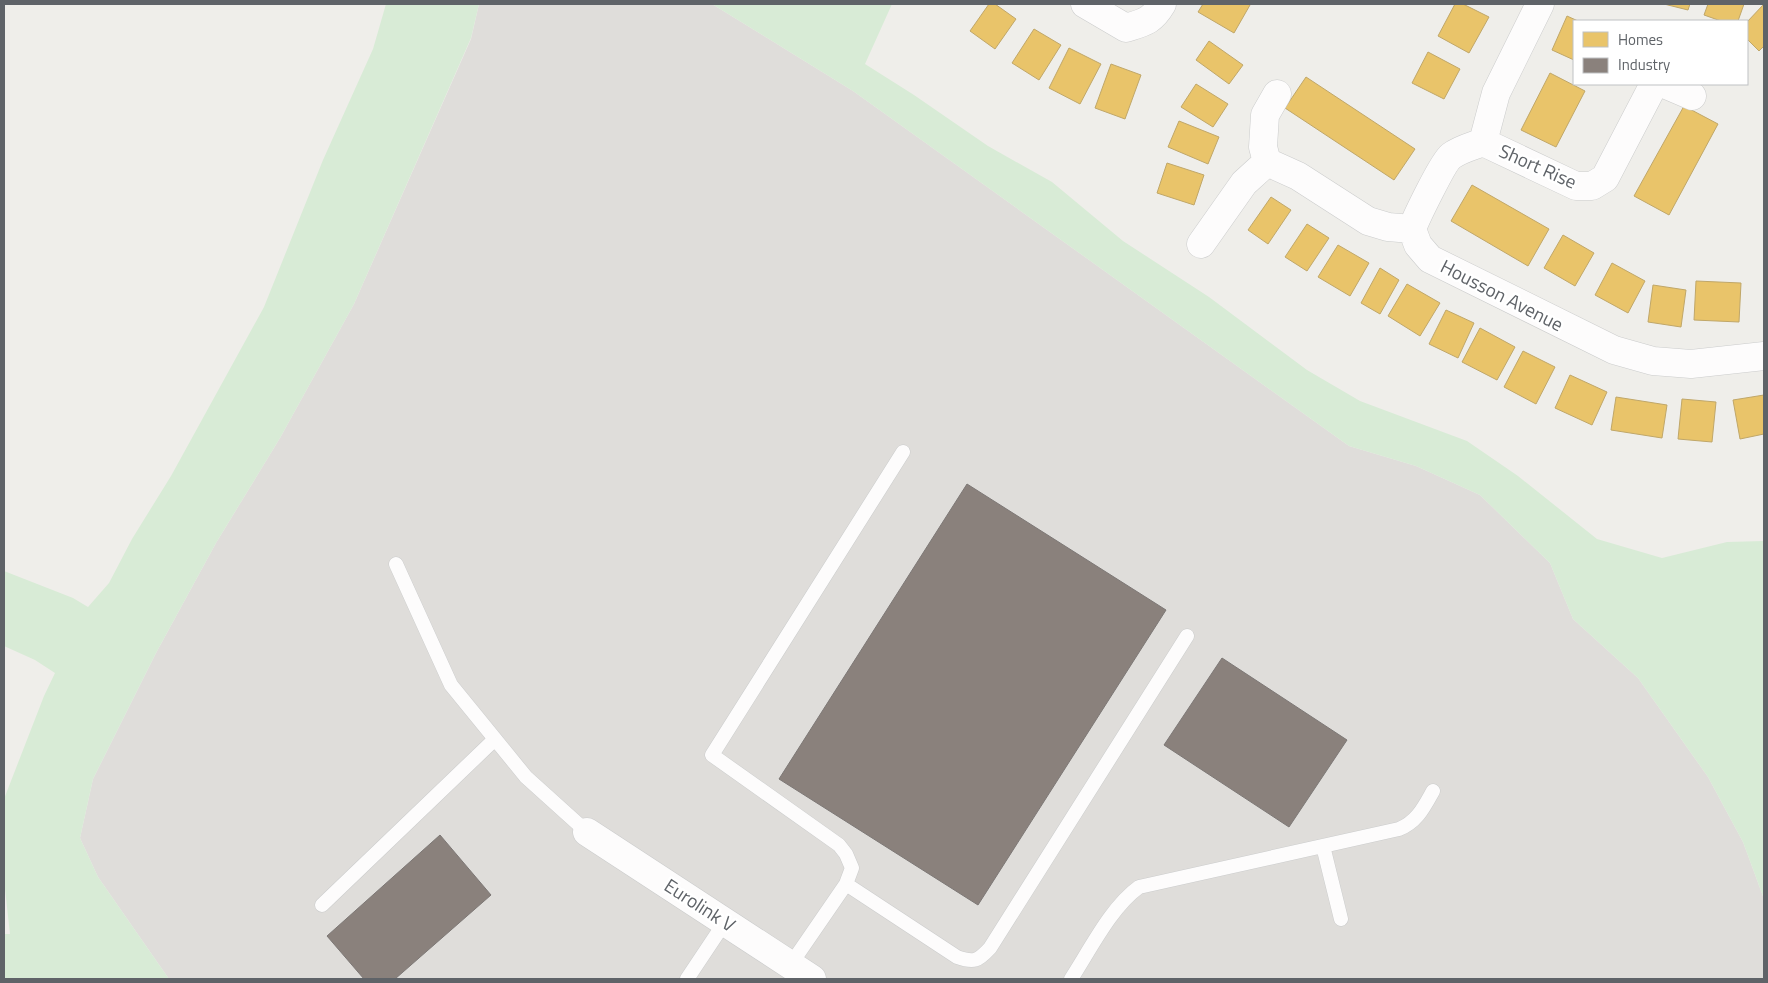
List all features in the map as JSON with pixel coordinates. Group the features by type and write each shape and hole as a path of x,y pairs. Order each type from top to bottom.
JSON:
{"street":[{"path":"1084,4 1126,28 1144,23 1156,14 1162,4"},
{"name":"Short Rise","path":"1484,142 1496,93 1540,4"},
{"name":"Short Rise","path":"1412,229 1416,216 1449,157 1468,147 1484,142 1576,186 1592,186 1605,178 1653,85"},
{"path":"1666,85 1692,96"},
{"path":"1277,94 1265,115 1262,147 1267,162 1298,176 1368,221 1388,227 1412,229"},
{"path":"1201,244 1244,183 1267,162"},
{"name":"Housson Avenue","path":"1412,229 1418,245 1430,259 1614,350 1653,361 1691,364 1764,356"},
{"name":"Eurolink V","path":"587,832 802,972"}],"lane":[{"path":"802,972 846,884 852,868 846,854 838,844 712,755 903,452"},
{"path":"396,564 451,684 526,776 587,832"},
{"path":"846,884 957,957 969,961 982,957 996,939 1187,636"},
{"path":"322,905 495,738"},
{"path":"1071,979 1122,902 1139,887 1399,829 1408,825 1418,816 1433,791"},
{"path":"1323,846 1341,919"},
{"path":"688,979 725,922"}],"shaded area":[{"path":"479,4 712,4 853,91 1349,446 1416,466 1480,495 1550,563 1573,619 1638,678 1708,777 1743,842 1764,899 1764,979 169,979 98,877 80,838 93,779 156,653 216,543 280,438 354,304 471,39"}],"green space":[{"path":"386,4 479,4 471,38 354,304 280,438 216,543 156,653 93,779 80,838 98,877 169,979 4,979 4,934 10,934 4,880 4,799 44,696 55,673 35,660 4,646 4,571 73,598 88,607 109,583 132,539 171,476 264,307 323,160 373,49"},
{"path":"712,4 892,4 865,64 988,146 1052,182 1123,241 1209,297 1307,370 1360,401 1467,441 1518,476 1597,539 1662,558 1727,542 1764,541 1764,899 1743,842 1708,777 1638,678 1573,619 1550,563 1480,495 1416,466 1349,446 853,91"}],"building: Homes":[{"path":"989,4 995,4 1016,19 995,49 970,31"},
{"path":"1203,4 1250,5 1234,33 1198,12"},
{"path":"1455,4 1463,4 1489,17 1469,53 1438,36"},
{"path":"1664,4 1690,4 1688,10"},
{"path":"1708,4 1744,4 1738,20 1718,20 1704,15"},
{"path":"1764,4 1764,46 1759,51 1748,40 1748,21"},
{"path":"1567,16 1576,20 1573,20 1573,60 1552,50"},
{"path":"1034,29 1061,45 1039,80 1012,63"},
{"path":"1209,41 1243,65 1229,84 1196,60"},
{"path":"1069,48 1101,64 1080,104 1049,88"},
{"path":"1428,52 1460,69 1444,99 1412,83"},
{"path":"1111,64 1141,75 1125,119 1095,108"},
{"path":"1550,73 1585,91 1556,147 1521,130"},
{"path":"1306,77 1415,149 1394,180 1285,108"},
{"path":"1196,84 1228,104 1213,127 1181,107"},
{"path":"1684,106 1718,124 1669,215 1634,196"},
{"path":"1179,121 1219,137 1208,164 1168,147"},
{"path":"1167,163 1204,175 1194,205 1157,193"},
{"path":"1472,185 1549,229 1528,266 1451,221"},
{"path":"1271,197 1291,210 1268,244 1248,230"},
{"path":"1307,224 1329,238 1307,271 1285,257"},
{"path":"1563,235 1594,253 1575,286 1544,268"},
{"path":"1338,245 1369,263 1350,296 1318,277"},
{"path":"1612,263 1645,281 1628,313 1595,295"},
{"path":"1380,268 1399,280 1380,314 1361,303"},
{"path":"1696,281 1741,283 1739,322 1694,320"},
{"path":"1407,284 1440,303 1420,336 1388,316"},
{"path":"1653,285 1686,290 1681,327 1648,322"},
{"path":"1446,310 1474,323 1458,358 1429,344"},
{"path":"1480,328 1515,347 1497,380 1462,362"},
{"path":"1523,351 1555,367 1536,404 1504,387"},
{"path":"1570,375 1607,392 1592,425 1555,408"},
{"path":"1764,395 1764,434 1740,439 1733,400"},
{"path":"1616,397 1667,405 1662,438 1611,430"},
{"path":"1682,399 1716,402 1712,442 1678,439"}],"building: Industry":[{"path":"967,484 1166,610 978,905 779,779"},
{"path":"1222,658 1347,740 1289,827 1164,745"},
{"path":"440,835 491,895 395,979 364,979 327,936"}]}
